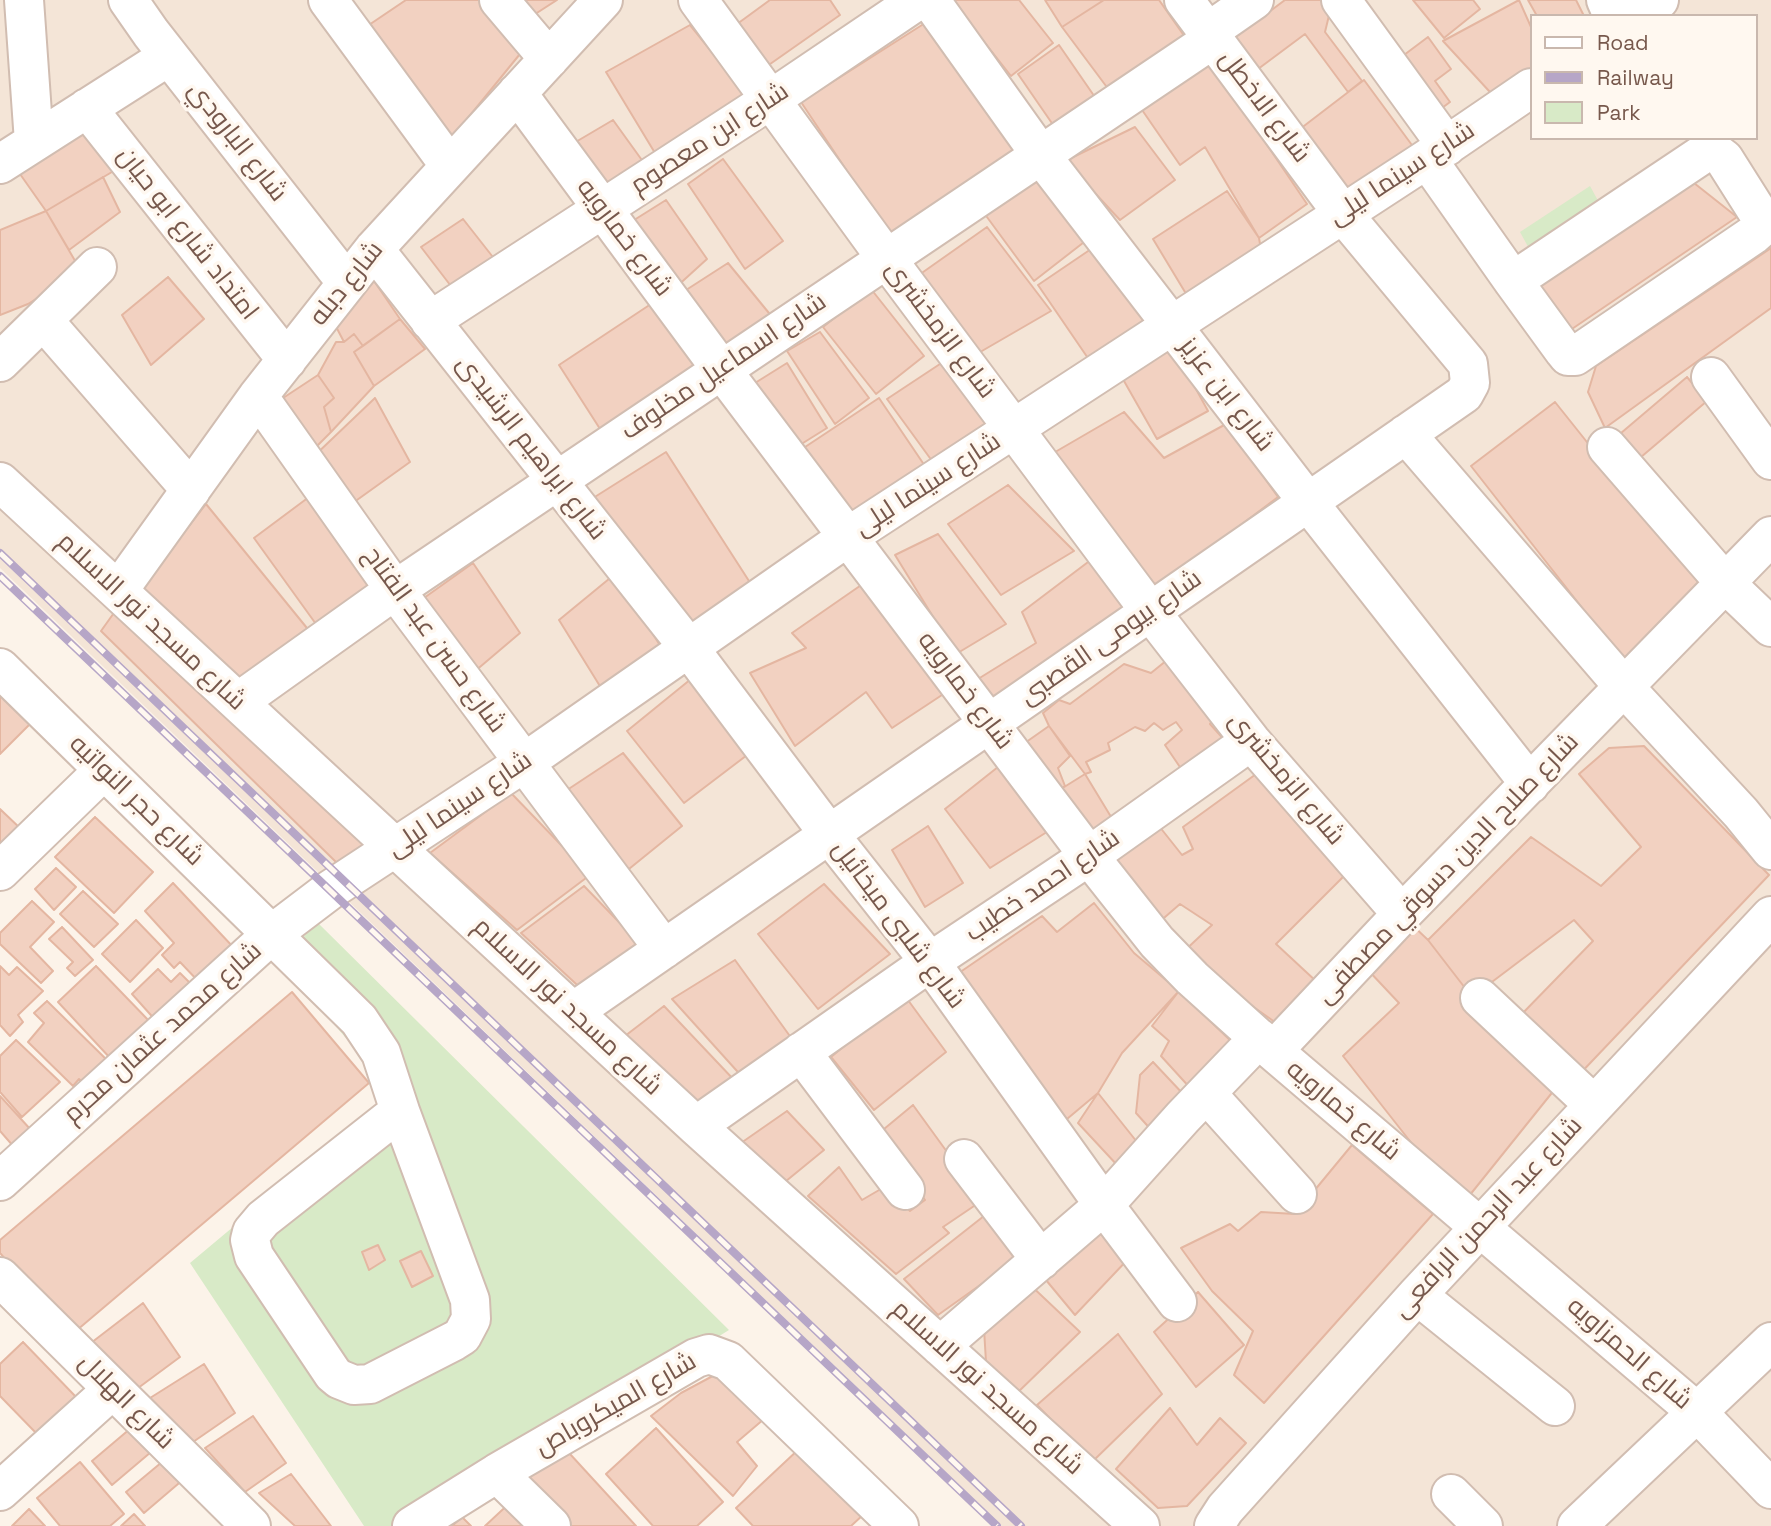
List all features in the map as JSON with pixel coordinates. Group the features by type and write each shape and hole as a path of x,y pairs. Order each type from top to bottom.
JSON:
{"street":[{"path":"24,0 34,142"},
{"name":"شارع البارودي","path":"128,0 347,283"},
{"path":"328,0 450,166"},
{"path":"499,0 549,59"},
{"name":"شارع دبله","path":"118,591 258,396 374,249 603,0"},
{"name":"شارع ابن معصوم","path":"430,321 770,100 918,0"},
{"name":"شارع ابن عزيز","path":"930,0 1040,155 1530,784"},
{"name":"شارع الاخطل","path":"1184,0 1343,214"},
{"name":"شارع اسماعيل مخلوف","path":"238,702 556,480 1040,155 1211,36 1254,0"},
{"path":"1341,0 1513,281 1568,356 1575,356 1753,235 1760,229 1762,219 1724,159 1716,153 1706,152 1513,281"},
{"path":"1639,14 1659,0"},
{"name":"شارع الزمخشرى","path":"703,2 770,100 1150,611 1251,741 1402,914"},
{"path":"0,164 169,56"},
{"name":"شارع سينما ليلى","path":"330,890 525,762 849,537 1437,153 1530,89"},
{"name":"شارع خمارويه","path":"517,93 721,369 1157,942 1192,978 1266,1045 1481,1227"},
{"name":"امتداد شارع ابو حيان","path":"87,108 287,360"},
{"name":"شارع بيومى القصبى","path":"573,1012 1464,394 1470,383 1468,365 1343,214"},
{"name":"شارع ابراهيم الرشيدى","path":"374,249 689,648"},
{"path":"0,362 97,267"},
{"path":"43,320 191,490"},
{"path":"1712,377 1771,460"},
{"name":"شارع حسن عبد الفتاح","path":"258,396 396,590 664,949"},
{"path":"1406,434 1625,688 1741,813 1771,850"},
{"path":"1607,447 1726,583 1771,627"},
{"name":"شارع مسجد نور الاسلام","path":"0,482 696,1126 1140,1526"},
{"name":"شارع صلاح الدين دسوقي مصطفى","path":"940,1346 1104,1205 1206,1093 1266,1045 1402,914 1771,536"},
{"name":"شارع شلبى ميخائيل","path":"689,648 829,834 930,962 1177,1302"},
{"name":"شارع حجر النواتيه","path":"0,668 359,1020 371,1035 389,1072 400,1111 470,1300 471,1319 462,1336 454,1341 370,1384 354,1385 333,1374 254,1256 250,1240 252,1232 262,1219 400,1111"},
{"name":"شارع احمد خطيب","path":"696,1126 930,962 1089,856 1251,741"},
{"path":"0,871 104,770"},
{"name":"شارع محمد عثمان محرم","path":"0,1181 272,934 330,890"},
{"name":"شارع عبد الرحمن الرافعى","path":"1227,1520 1417,1295 1771,916"},
{"path":"1480,998 1593,1104"},
{"path":"801,1052 905,1190"},
{"path":"1206,1093 1297,1194"},
{"path":"964,1159 1041,1259"},
{"name":"شارع الحمزاويه","path":"1481,1227 1698,1413 1771,1489"},
{"name":"شارع الهلال","path":"0,1277 247,1525"},
{"path":"1417,1295 1555,1406"},
{"path":"1577,1526 1771,1342"},
{"name":"شارع الميكروباص","path":"412,1526 497,1473 696,1358 709,1354 727,1361 884,1521"},
{"path":"0,1491 113,1389"},
{"path":"497,1473 551,1526"},
{"path":"1451,1494 1483,1526"}],"shaded area":[{"path":"0,0 1771,0 1771,1526 1002,1526 0,568"}],"green space":[{"path":"1590,186 1602,208 1537,263 1520,232"},
{"path":"318,923 729,1330 413,1526 364,1526 190,1263 393,1093 279,960"}],"building":[{"path":"406,0 491,0 524,49 446,145 360,31"},
{"path":"516,0 557,0 529,18"},
{"path":"770,0 830,0 840,15 763,69 733,27"},
{"path":"951,0 1019,0 1053,43 1011,76"},
{"path":"1045,0 1104,0 1062,27"},
{"path":"1104,0 1159,0 1192,47 1112,94 1062,27"},
{"path":"1285,0 1329,0 1332,3 1325,32 1362,81 1348,92 1305,34 1246,78 1222,47"},
{"path":"1413,0 1473,0 1480,9 1444,38"},
{"path":"1519,0 1530,25 1530,81 1501,104 1443,41"},
{"path":"1528,0 1576,0 1583,14 1536,14"},
{"path":"933,18 1023,164 897,246 801,102"},
{"path":"690,25 749,98 655,153 606,72"},
{"path":"1428,37 1451,69 1435,81 1450,102 1430,117 1392,64"},
{"path":"1059,45 1099,103 1058,132 1018,74"},
{"path":"1211,62 1307,204 1259,238 1205,147 1180,165 1140,107"},
{"path":"1364,80 1420,156 1351,195 1300,129"},
{"path":"613,120 644,163 600,187 574,143"},
{"path":"82,127 117,169 46,211 20,174"},
{"path":"1135,127 1175,180 1120,220 1065,161"},
{"path":"723,159 783,241 745,269 688,184"},
{"path":"1041,170 1097,232 1034,281 984,213"},
{"path":"103,177 120,212 69,250 46,211"},
{"path":"1694,183 1737,217 1566,333 1535,286"},
{"path":"1227,191 1259,238 1261,250 1188,297 1153,239"},
{"path":"666,200 707,259 674,289 623,227"},
{"path":"46,211 81,271 28,304 0,315 0,230"},
{"path":"463,219 496,261 454,290 421,247"},
{"path":"987,227 1051,311 975,355 909,282"},
{"path":"1097,245 1158,318 1094,367 1038,285"},
{"path":"1771,248 1771,308 1605,428 1588,392 1596,366"},
{"path":"728,263 773,318 725,347 683,292"},
{"path":"368,272 400,319 363,346 354,334 344,342 331,317"},
{"path":"168,277 204,319 151,365 122,315"},
{"path":"871,289 924,356 876,394 823,327"},
{"path":"660,298 704,365 602,432 559,365"},
{"path":"400,319 425,349 374,386 354,352"},
{"path":"820,332 869,398 835,424 787,351"},
{"path":"354,334 363,346 354,352 374,386 331,432 324,407 334,398 318,375 336,342 344,342"},
{"path":"1172,345 1208,411 1157,439 1120,374"},
{"path":"943,362 987,425 935,465 887,399"},
{"path":"787,363 827,428 787,453 747,388"},
{"path":"318,375 334,398 324,407 331,432 313,450 277,402"},
{"path":"1687,377 1707,401 1634,463 1614,439"},
{"path":"375,398 410,462 350,505 311,459"},
{"path":"879,398 929,472 857,529 793,455"},
{"path":"1555,402 1705,590 1623,660 1471,466"},
{"path":"1124,412 1164,458 1226,424 1278,497 1148,595 1050,455"},
{"path":"666,452 758,595 693,641 590,500"},
{"path":"1008,485 1074,551 1001,595 948,524"},
{"path":"309,497 377,591 321,631 254,538"},
{"path":"206,504 311,633 238,689 134,597"},
{"path":"938,534 1006,624 956,654 895,555"},
{"path":"1100,553 1136,610 995,707 978,679 1036,643 1022,612"},
{"path":"473,563 520,633 474,672 424,598"},
{"path":"615,574 663,650 603,691 559,620"},
{"path":"867,581 945,693 892,728 866,692 795,746 750,673 806,648 792,633"},
{"path":"116,610 374,841 337,863 101,631"},
{"path":"1172,656 1219,713 1210,724 1228,744 1186,776 1165,745 1182,730 1176,722 1163,730 1154,723 1145,731 1135,727 1108,743 1110,750 1086,762 1091,772 1085,774 1049,726 1043,713 1059,700 1070,704 1124,664 1151,673"},
{"path":"691,679 755,749 684,803 627,731"},
{"path":"0,685 31,723 0,754"},
{"path":"1049,726 1070,756 1058,768 1065,786 1053,794 1022,745"},
{"path":"1644,746 1769,875 1575,1079 1518,1018 1593,941 1574,920 1472,997 1428,940 1531,837 1601,886 1641,847 1579,774 1609,748"},
{"path":"623,753 682,826 624,873 558,796"},
{"path":"1003,763 1050,830 990,868 945,809"},
{"path":"1263,769 1353,867 1276,944 1318,983 1279,1025 1180,955 1212,925 1180,904 1157,924 1100,858 1155,821 1182,855 1193,849 1183,827"},
{"path":"1085,774 1119,830 1089,845 1053,794"},
{"path":"511,793 590,875 517,930 430,853"},
{"path":"0,809 22,830 5,849 0,844"},
{"path":"95,817 153,872 114,913 55,857"},
{"path":"928,826 963,883 925,907 892,850"},
{"path":"56,868 76,887 54,910 35,889"},
{"path":"173,883 234,948 199,982 180,962 174,968 162,955 174,943 145,911"},
{"path":"824,884 890,954 818,1009 758,934"},
{"path":"584,886 646,950 588,995 521,933"},
{"path":"83,891 118,924 94,947 60,914"},
{"path":"32,901 54,922 30,947 53,971 41,983 0,944 0,933"},
{"path":"1094,903 1134,953 1179,991 1122,1053 1098,1093 1061,1124 953,977 1042,916 1057,932"},
{"path":"136,920 163,948 130,982 102,954"},
{"path":"1408,921 1428,940 1472,997 1555,1089 1461,1206 1343,1056 1399,1003 1367,969"},
{"path":"62,927 93,960 75,976 67,968 73,962 49,939"},
{"path":"735,960 792,1039 746,1081 672,999"},
{"path":"0,966 9,975 17,967 43,991 18,1015 23,1022 10,1036 0,1025"},
{"path":"96,966 151,1023 111,1059 58,1002"},
{"path":"158,969 171,982 180,973 194,987 158,1023 132,994"},
{"path":"1179,991 1233,1043 1192,1090 1161,1056 1169,1041 1152,1026"},
{"path":"292,992 369,1083 70,1336 0,1253 0,1240"},
{"path":"905,996 946,1052 874,1110 831,1057"},
{"path":"47,1001 110,1063 87,1087 79,1079 73,1086 28,1042 44,1023 34,1013"},
{"path":"664,1006 735,1081 697,1110 625,1036"},
{"path":"16,1040 60,1082 22,1117 0,1092 0,1056"},
{"path":"1153,1062 1185,1096 1154,1133 1136,1113 1140,1075"},
{"path":"1098,1093 1141,1147 1118,1166 1078,1123"},
{"path":"0,1096 31,1130 14,1147 0,1131"},
{"path":"913,1105 979,1196 977,1204 943,1227 949,1233 896,1274 808,1196 839,1167 862,1200 886,1186 910,1211 925,1200 878,1134"},
{"path":"787,1111 824,1150 780,1186 741,1143"},
{"path":"1352,1145 1433,1214 1264,1403 1234,1375 1253,1331 1212,1291 1181,1248 1230,1224 1238,1231 1261,1212 1295,1214"},
{"path":"989,1212 1028,1251 938,1315 904,1279"},
{"path":"1097,1213 1131,1256 1075,1315 1036,1268"},
{"path":"378,1245 385,1260 369,1270 362,1252"},
{"path":"421,1251 433,1276 412,1287 400,1261"},
{"path":"1025,1280 1080,1332 1015,1395 986,1362 983,1312"},
{"path":"1198,1292 1244,1345 1196,1387 1154,1332"},
{"path":"143,1303 180,1357 130,1394 87,1346"},
{"path":"1118,1334 1162,1394 1092,1462 1037,1405"},
{"path":"23,1342 77,1398 38,1435 0,1396 0,1364"},
{"path":"204,1364 235,1413 193,1442 150,1398"},
{"path":"722,1371 771,1413 737,1442 757,1466 733,1496 651,1416 681,1393"},
{"path":"1170,1408 1197,1445 1220,1418 1246,1443 1187,1506 1158,1508 1116,1469"},
{"path":"253,1416 286,1463 245,1492 205,1448"},
{"path":"131,1428 151,1452 112,1485 92,1461"},
{"path":"656,1428 723,1502 697,1526 653,1526 606,1474"},
{"path":"559,1442 636,1526 563,1526 520,1478"},
{"path":"800,1448 864,1514 851,1526 753,1526 736,1508"},
{"path":"168,1457 185,1478 144,1513 126,1492"},
{"path":"80,1462 124,1514 110,1526 60,1526 37,1498"},
{"path":"291,1474 331,1526 295,1526 259,1493"},
{"path":"515,1498 542,1526 485,1526"},
{"path":"29,1509 45,1526 12,1526"},
{"path":"134,1514 145,1526 121,1526"},
{"path":"462,1517 471,1526 452,1526"}],"railway":[{"path":"0,553 1021,1526"},
{"path":"0,576 997,1526"}]}
